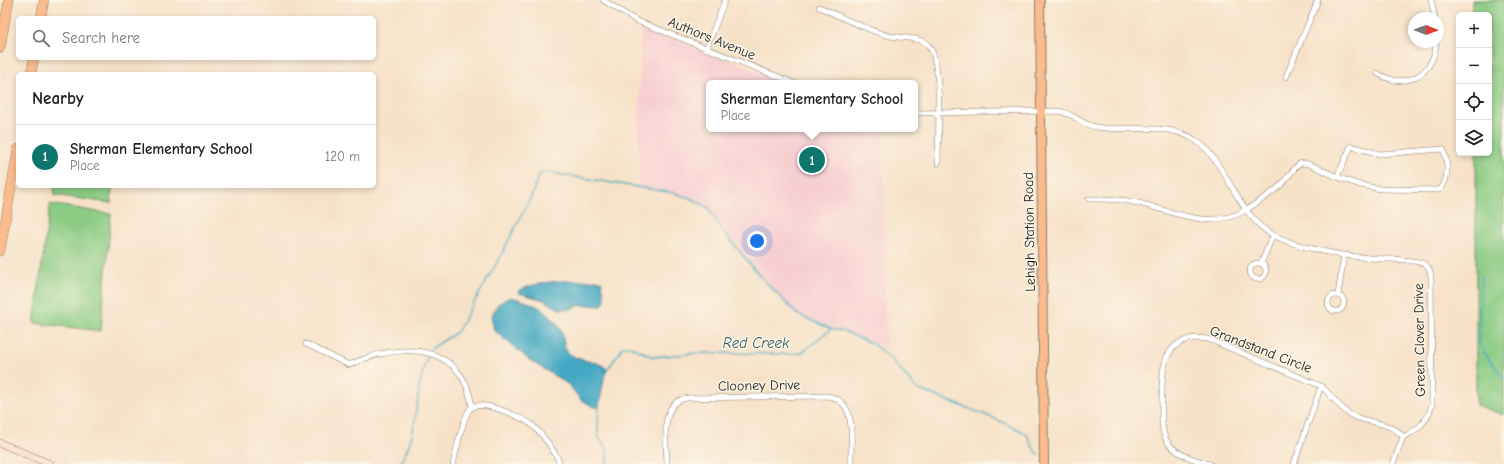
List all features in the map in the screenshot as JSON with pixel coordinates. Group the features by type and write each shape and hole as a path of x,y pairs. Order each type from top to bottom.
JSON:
{"highway":[{"path":"0,48 9,0"},
{"path":"41,16 44,0"},
{"path":"31,72 34,60"},
{"path":"0,252 16,160"}],"main road":[{"name":"Lehigh Station Road","path":"1040,0 1044,464"},
{"path":"0,443 50,464"}],"street":[{"name":"Authors Avenue","path":"603,0 635,20 786,80"},
{"path":"706,48 725,0"},
{"path":"1286,77 1318,0"},
{"path":"1431,0 1434,12"},
{"path":"819,7 887,35 920,41 929,45 934,55 936,64 938,163"},
{"path":"1377,73 1387,79 1395,80 1416,77 1428,69 1432,63 1435,48"},
{"name":"Green Clover Drive","path":"1040,112 1063,111 1096,127 1162,128 1187,135 1200,143 1212,156 1256,221 1273,235 1344,255 1425,264 1429,269 1431,276 1432,404 1425,422 1414,432 1403,438"},
{"path":"918,113 1040,112"},
{"path":"1089,199 1129,201 1190,218 1209,221 1228,218 1247,209 1281,185 1296,166 1301,163 1308,164 1337,177 1360,185 1381,189 1440,190 1445,184 1446,159 1443,149 1380,154 1351,146 1337,177"},
{"path":"1261,264 1273,235"},
{"path":"1338,295 1344,255"},
{"name":"Grandstand Circle","path":"1210,464 1180,454 1169,444 1162,428 1161,372 1167,356 1177,344 1190,339 1208,339 1321,386 1349,413 1396,430 1403,438"},
{"path":"306,344 348,365 383,352 398,350 428,354 447,362 462,376 467,386 472,406 467,413 453,464"},
{"name":"Grandstand Circle","path":"1294,464 1321,386"},
{"name":"Clooney Drive","path":"667,464 668,414 672,406 680,400 687,398 826,396 840,400 846,406 849,414 851,464"},
{"path":"472,406 490,407 519,417 530,424 549,443 560,464"},
{"path":"1393,464 1403,438"}],"shaded area":[{"path":"641,26 778,80 706,80 706,132 883,132 886,347 793,312 703,204 670,193 638,189"}],"green space":[{"path":"1472,0 1504,0 1504,415 1476,405 1476,156 1492,156 1492,12 1472,12"},
{"path":"55,188 112,188 111,203 53,195"},
{"path":"50,204 111,214 101,331 34,323"}],"water":[{"path":"598,280 602,282 605,301 601,306 581,305 571,309 559,309 544,300 519,293 518,291 537,284"},
{"path":"509,297 532,304 552,317 561,331 567,351 571,355 576,358 597,363 606,368 599,407 594,407 581,400 569,385 528,359 494,330 491,316 498,304"}],"waterway":[{"path":"430,352 432,348 457,332 499,259 530,199 539,175 546,172 674,193 690,198 709,208 721,229 759,275 797,314 831,329"},
{"path":"1481,276 1479,340 1483,351 1504,379"},
{"name":"Red Creek","path":"607,464 607,448 598,437 599,398 604,376 622,347 630,346 653,357 699,353 792,354 801,353 831,329 845,332 873,344 893,361 917,389 991,417 1026,433 1035,451 1039,455"},
{"path":"399,464 406,452 411,438 420,382 429,355"}],"place":[{"name":"Sherman Elementary School","path":"812,160"}]}
